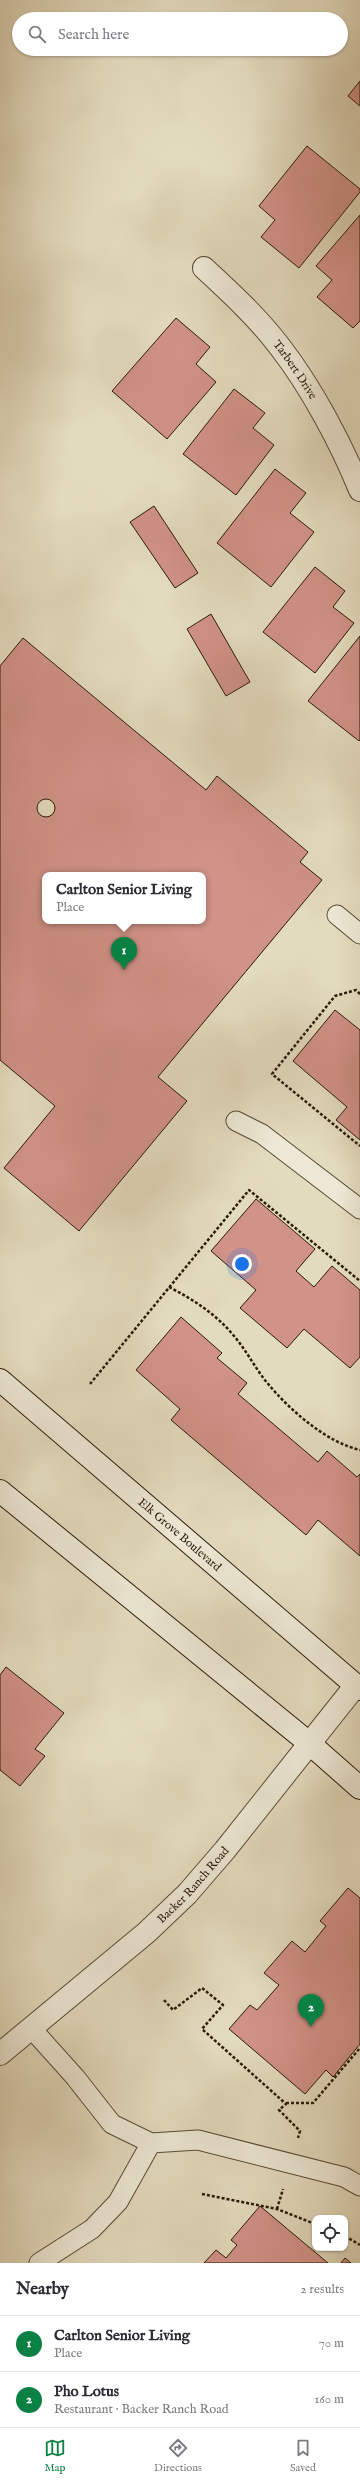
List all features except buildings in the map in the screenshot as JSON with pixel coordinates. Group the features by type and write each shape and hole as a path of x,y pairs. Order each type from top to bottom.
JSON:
{"main road":[{"name":"Tarbert Drive","path":"204,268 244,305 281,347 346,455 360,490"},
{"name":"Elk Grove Boulevard","path":"0,1380 359,1684"},
{"path":"0,1491 309,1742 360,1788"},
{"name":"Backer Ranch Road","path":"0,2054 146,1933 187,1894 225,1850 309,1742 359,1684"}],"lane":[{"path":"337,916 360,934"},
{"path":"236,1121 262,1134 360,1209"},
{"path":"31,2028 76,2077 112,2124 151,2143 198,2140 344,2176 360,2186"},
{"path":"39,2263 92,2229 118,2202 151,2143"}],"path":[{"path":"360,994 356,990 335,996 272,1074 360,1146"},
{"path":"90,1384 249,1190 360,1281"},
{"path":"169,1287 194,1299 214,1314 235,1336 269,1385 290,1406 334,1439 360,1450"},
{"path":"164,2000 173,2010 202,1988 223,2005 202,2029 286,2104"},
{"path":"277,2209 300,2131 279,2110 286,2104 313,2103 360,2048"},
{"path":"202,2194 277,2209 312,2223"},
{"path":"348,2238 360,2245"}],"place":[{"name":"Carlton Senior Living","path":"124,970"},
{"name":"Pho Lotus","path":"311,2027"}]}
